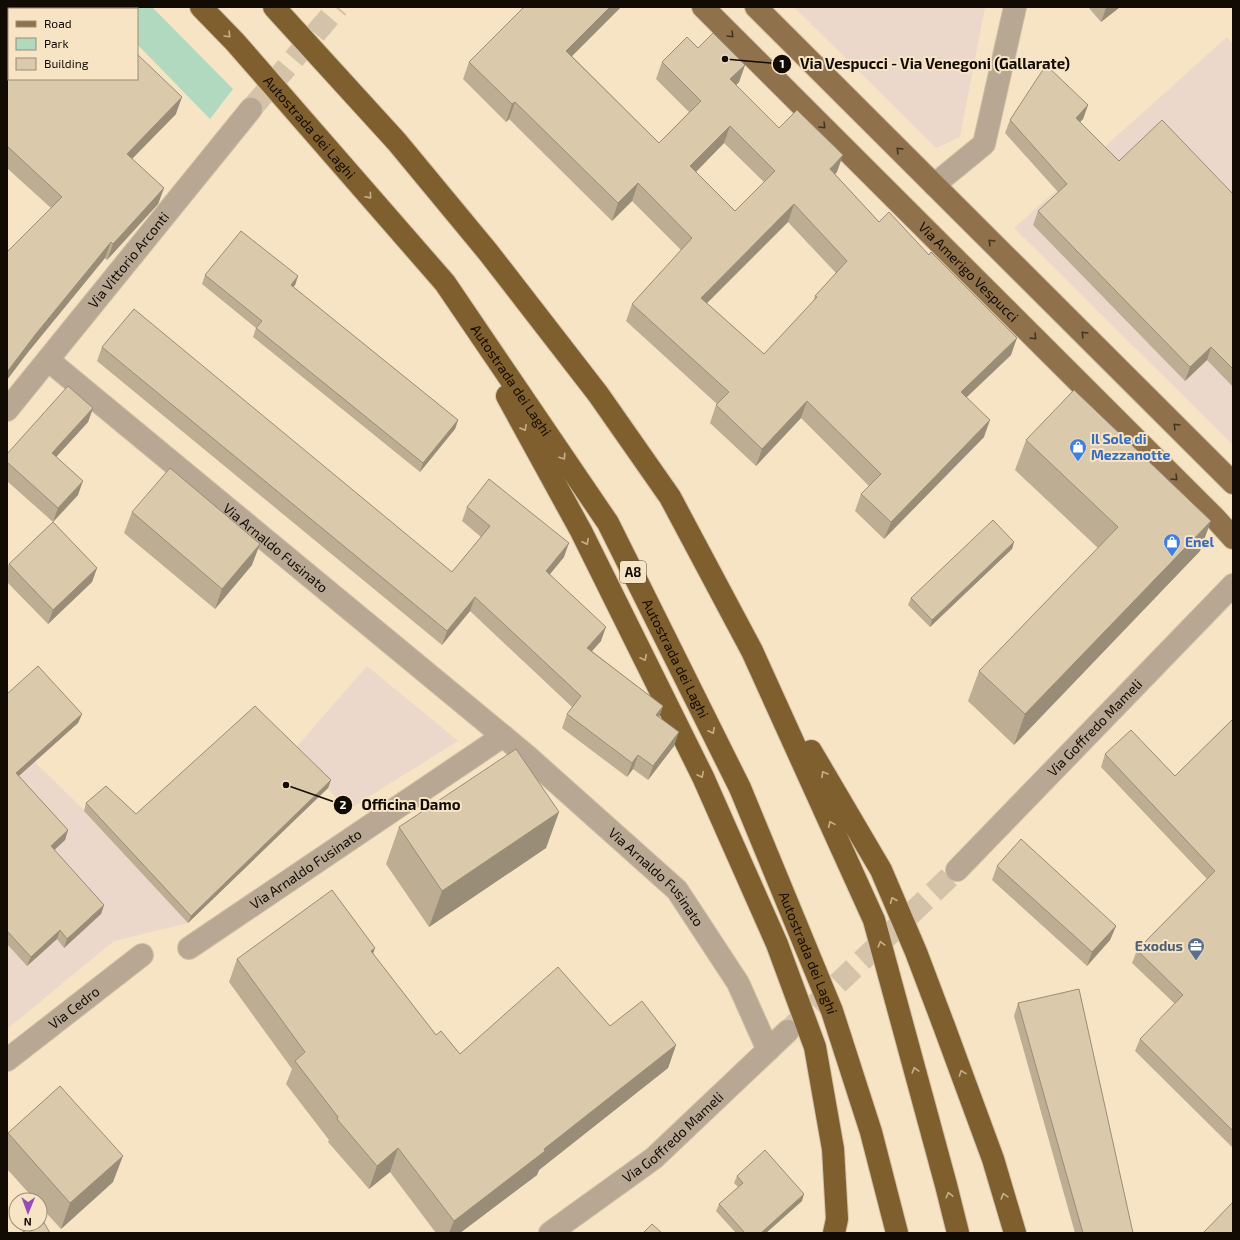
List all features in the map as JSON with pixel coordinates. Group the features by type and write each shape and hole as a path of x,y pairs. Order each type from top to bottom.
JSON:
{"highway":[{"name":"Autostrada dei Laghi","path":"201,7 235,42 445,283 608,523 740,788 832,1011 871,1132 897,1233"},
{"path":"274,7 397,142 488,252 598,394 670,497 752,651 881,870 916,952 944,1026 993,1159 1015,1233"},
{"path":"445,283 581,531 702,777 777,944 815,1047 833,1149 837,1219 834,1233"},
{"path":"752,651 874,920 958,1233"}],"main road":[{"name":"Via Amerigo Vespucci","path":"703,7 1233,538"},
{"path":"756,7 1233,483"}],"street":[{"path":"934,185 984,144 1015,7"},
{"name":"Via Vittorio Arconti","path":"7,410 250,109"},
{"name":"Via Arnaldo Fusinato","path":"48,360 528,756 677,890 738,983 768,1050"},
{"name":"Via Goffredo Mameli","path":"957,870 1233,585"},
{"name":"Via Arnaldo Fusinato","path":"189,948 502,736"},
{"name":"Via Cedro","path":"7,1060 142,955"},
{"name":"Via Goffredo Mameli","path":"550,1233 654,1158 788,1031"}],"shaded area":[{"path":"794,7 985,7 960,137 936,148"},
{"path":"1227,37 1233,44 1233,445 1014,228"},
{"path":"367,666 458,741 346,811 328,788 188,923 114,941 7,1029 7,735 84,810 133,821 292,752"}],"green space":[{"path":"101,7 152,7 233,89 210,119 138,45 138,8"}],"building":[{"path":"7,7 109,8 8,8 8,15"},
{"path":"524,7 610,7 566,51 659,143 701,101 662,62 687,37 698,48 713,33 745,65 730,79 779,128 797,110 843,155 830,169 879,222 889,212 929,255 931,252 1017,338 961,392 990,420 891,522 861,494 881,474 807,401 762,449 716,405 729,392 632,304 692,238 638,183 618,203 515,102 512,104 469,62","holes":["730,126 775,171 735,211 690,166","794,204 847,261 815,296 817,297 764,354 701,298"]},
{"path":"8,44 8,80 138,80 138,55 182,97 127,154 164,188 113,244 111,242 35,335 7,372 7,252 62,197 7,146"},
{"path":"1046,65 1088,105 1076,118 1119,161 1162,120 1233,194 1233,369 1211,347 1190,367 1038,211 1067,184 1010,120"},
{"path":"241,231 298,276 291,285 458,420 423,463 256,328 262,321 205,275"},
{"path":"134,309 452,572 490,526 467,507 489,479 569,543 546,571 606,627 587,648 663,706 656,715 679,732 653,766 638,755 632,763 567,714 581,696 475,597 447,631 102,347"},
{"path":"68,386 93,408 52,453 83,481 58,508 7,462 7,454"},
{"path":"1074,390 1211,521 1025,714 979,671 1118,527 1026,440"},
{"path":"170,468 260,544 222,589 132,512"},
{"path":"993,520 1014,542 932,620 911,598"},
{"path":"53,522 97,568 53,610 9,564"},
{"path":"38,666 82,714 16,773 68,830 51,846 104,905 67,939 60,930 31,957 7,931 7,694"},
{"path":"255,706 331,780 191,916 86,803 106,786 136,814"},
{"path":"1233,719 1233,1131 1140,1039 1183,995 1137,950 1215,871 1105,754 1131,730 1175,776"},
{"path":"516,749 559,812 442,891 399,827"},
{"path":"1021,839 1116,926 1092,952 997,866"},
{"path":"332,890 375,948 371,951 436,1035 441,1031 460,1054 558,967 610,1026 642,1001 676,1045 544,1149 545,1151 454,1221 398,1148 377,1166 337,1119 338,1117 295,1061 305,1052 237,959"},
{"path":"1079,989 1133,1233 1083,1233 1018,1003"},
{"path":"60,1086 123,1156 70,1203 8,1133"},
{"path":"765,1150 804,1194 761,1233 745,1233 719,1204 743,1183 737,1176"},
{"path":"1233,1202 1233,1233 1203,1233"},
{"path":"652,1224 662,1233 643,1233"},
{"path":"48,1230 50,1233 21,1233 48,1232"}],"tunnel":[{"path":"251,109 338,7"},
{"path":"790,1029 957,870"}],"place":[{"name":"Via Vespucci - Via Venegoni (Gallarate)","path":"725,59"},
{"name":"Il Sole di Mezzanotte","path":"1078,462"},
{"name":"Enel","path":"1172,557"},
{"name":"Officina Damo","path":"286,785"},
{"name":"Exodus","path":"1196,961"}]}
